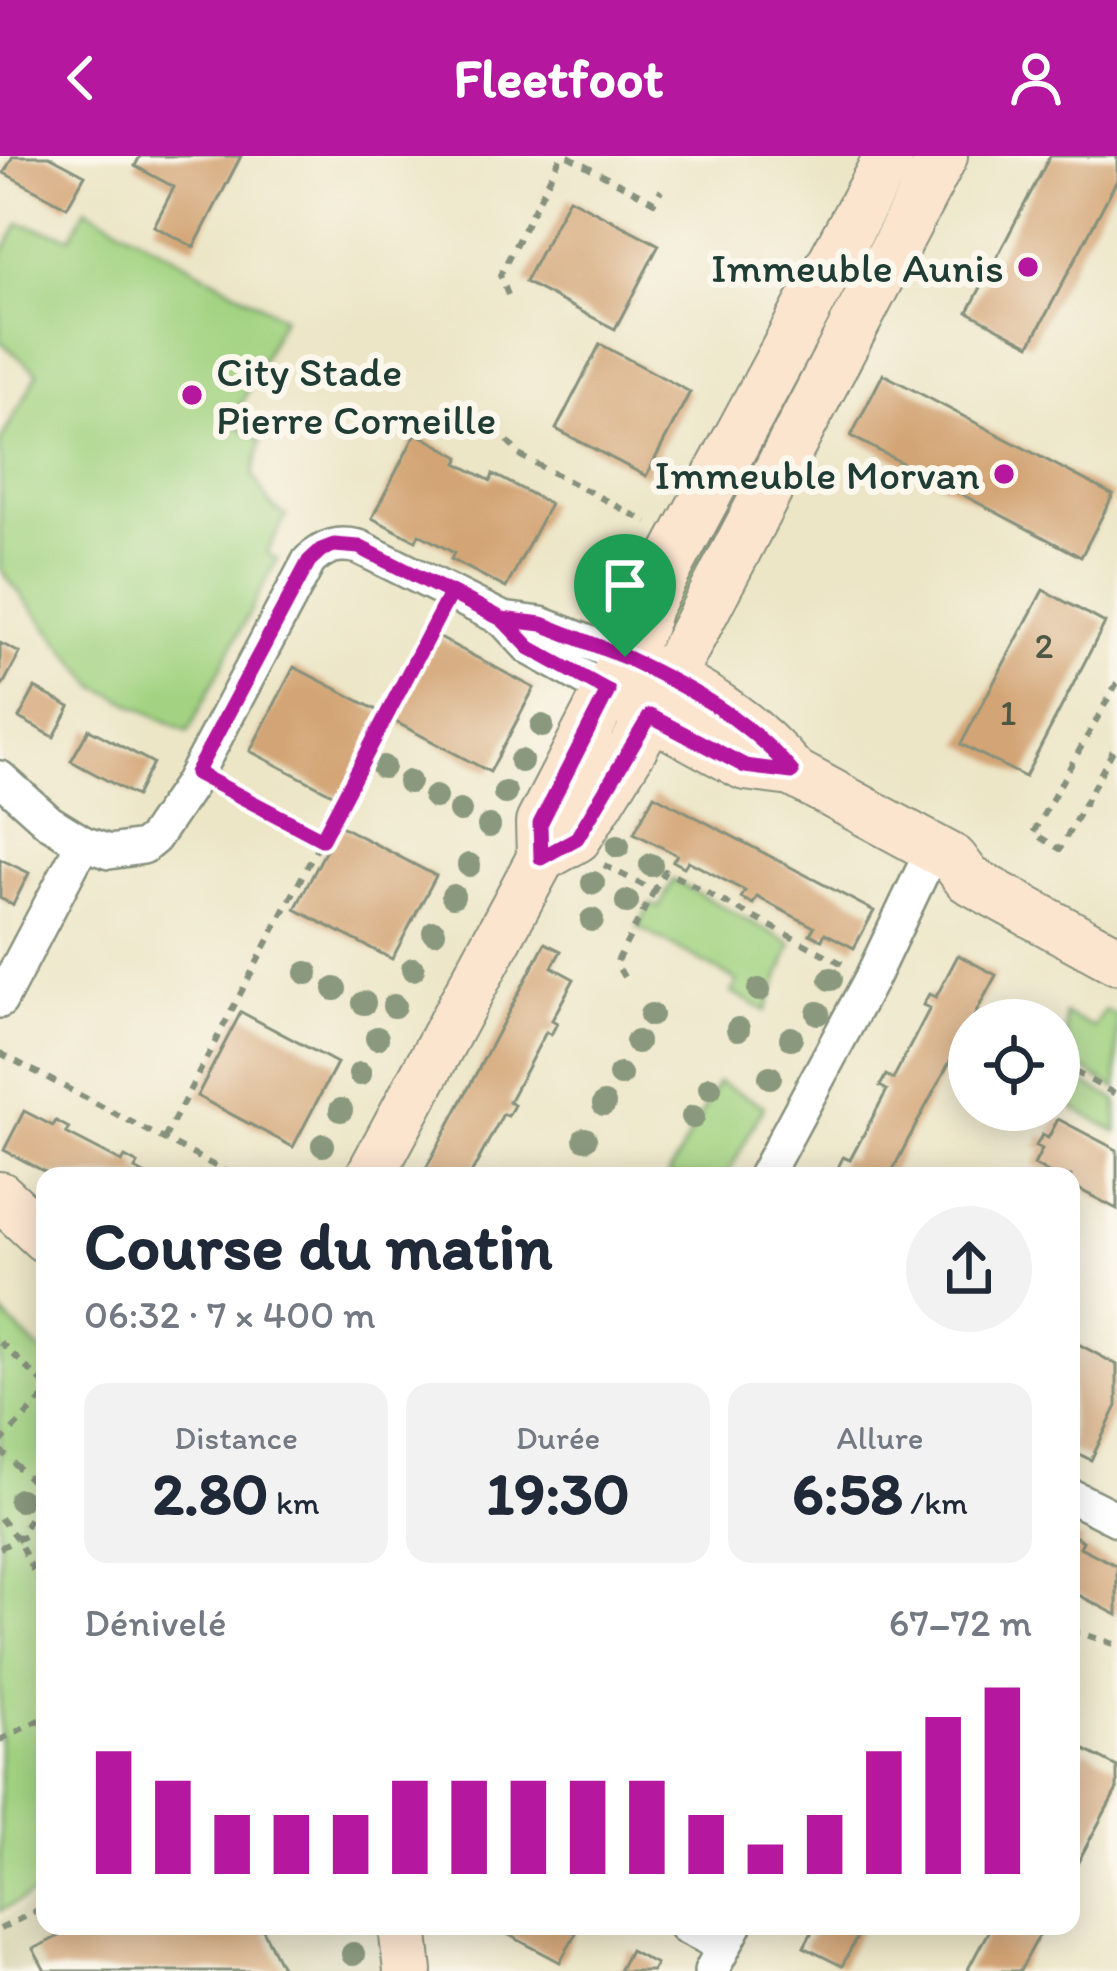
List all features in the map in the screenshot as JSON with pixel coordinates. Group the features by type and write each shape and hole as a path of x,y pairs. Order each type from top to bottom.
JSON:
{"street":[{"path":"375,1167 541,858 540,824 728,454 889,156"},
{"path":"541,858 577,838 660,697 943,156"},
{"path":"0,778 49,822 83,843 109,852 143,847 164,825 196,773 309,561 321,550 345,544 502,619 542,624 660,697 745,766 792,772 943,854 968,879 1117,960"},
{"path":"0,1001 83,843"},
{"path":"943,854 980,854 1117,927"},
{"path":"770,1167 943,854"},
{"path":"0,1196 36,1230"},
{"path":"1080,1500 1117,1519"},
{"path":"404,1935 408,1971"}],"path":[{"path":"508,295 500,275 565,156 654,202 661,190"},
{"path":"508,441 519,454 666,531"},
{"path":"164,1139 265,937 322,839 451,592"},
{"path":"1117,683 1033,833 1060,849 1117,743"},
{"path":"196,773 322,839"},
{"path":"602,864 655,891"},
{"path":"623,977 616,963 665,871 871,979"},
{"path":"0,1053 217,1167"},
{"path":"1080,1075 1117,1095"},
{"path":"0,1342 36,1376"},
{"path":"36,1406 0,1446 36,1485"},
{"path":"18,1540 36,1505"},
{"path":"0,1518 18,1540 36,1576"},
{"path":"0,1548 36,1531"},
{"path":"1080,1633 1117,1645"},
{"path":"0,1740 36,1722"},
{"path":"0,1928 36,1910"}],"shaded area":[{"path":"36,1901 36,1935 402,1935 400,1971 0,1971 0,1919"}],"green space":[{"path":"86,208 283,317 232,423 261,440 253,475 270,505 286,516 267,553 277,559 188,732 96,686 0,569 0,442 38,373 0,341 0,259 19,223 71,237"},
{"path":"832,303 790,412 675,632 657,623"},
{"path":"673,880 792,944 766,1011 732,993 737,981 638,927 651,904 659,908"},
{"path":"1105,1010 1117,1016 1117,1089 1080,1064 1080,1021 1094,1028"},
{"path":"718,1082 764,1106 732,1167 673,1167"},
{"path":"1084,1083 1117,1101 1117,1132 1080,1112"},
{"path":"0,1312 36,1346 36,1893 0,1911"}],"building":[{"path":"13,156 49,156 85,175 67,207 4,173"},
{"path":"140,156 241,156 194,247 154,226 174,187 135,166"},
{"name":"Immeuble Aunis","path":"1050,156 1117,156 1117,180 1030,345 968,312"},
{"path":"569,198 659,245 615,329 525,282"},
{"path":"600,344 690,392 646,476 556,429"},
{"name":"Immeuble Morvan","path":"883,374 1113,495 1081,557 851,436"},
{"path":"416,433 460,457 457,463 491,481 493,474 550,504 506,588 451,559 454,553 419,534 416,541 372,518"},
{"path":"1043,590 1105,623 1025,777 961,744"},
{"path":"438,637 534,688 490,772 394,721"},
{"path":"0,643 20,653 0,690"},
{"path":"294,667 384,714 340,798 250,751"},
{"path":"35,688 70,707 54,737 19,718"},
{"path":"89,729 153,763 136,796 71,761"},
{"path":"654,795 874,911 854,948 825,933 822,940 810,934 814,927 757,897 753,904 741,898 745,891 688,861 684,867 673,861 677,855 634,833"},
{"path":"339,825 436,876 392,959 295,909"},
{"path":"0,859 29,873 13,905 0,898"},
{"path":"545,943 561,951 552,967 574,979 552,1020 557,1023 551,1035 546,1032 509,1102 514,1105 508,1116 503,1114 475,1167 427,1167"},
{"path":"958,955 996,975 983,999 948,999 948,1065 894,1167 838,1167 843,1157 850,1160 887,1090 880,1086 886,1075 893,1079 930,1008 923,1005 929,994 936,997"},
{"path":"241,1012 337,1063 293,1147 197,1096"},
{"path":"24,1111 53,1126 56,1121 69,1128 66,1133 122,1162 125,1157 138,1164 36,1167 4,1150"},
{"path":"1052,1131 1080,1131 1117,1150 1117,1209 1080,1190 1080,1167 1034,1165 1042,1149 1036,1146 1042,1135 1048,1138"},
{"path":"1080,1345 1117,1365 1117,1406 1091,1460 1080,1454"},
{"path":"1080,1547 1117,1566 1117,1615 1080,1596"},
{"path":"1085,1750 1117,1767 1117,1789 1080,1858 1080,1759"},
{"path":"61,1935 266,1935 284,1971 45,1971 33,1949"},
{"path":"509,1935 575,1935 560,1962"},
{"path":"810,1935 858,1935 842,1966 804,1947"},
{"path":"986,1935 1039,1935 1020,1971 967,1971"},
{"path":"630,1950 656,1964 652,1971 619,1971"}],"place":[{"name":"Immeuble Aunis","path":"1028,267"},
{"name":"City Stade Pierre Corneille","path":"192,395"},
{"name":"Immeuble Morvan","path":"1004,474"}],"route":[{"path":"625,657 542,624 502,619 451,592 359,547 334,545 309,561 196,773 322,839 451,592 502,619 530,648 608,691 540,824 541,858 577,838 650,716 745,766 792,772 764,739 723,708 625,657"}]}
